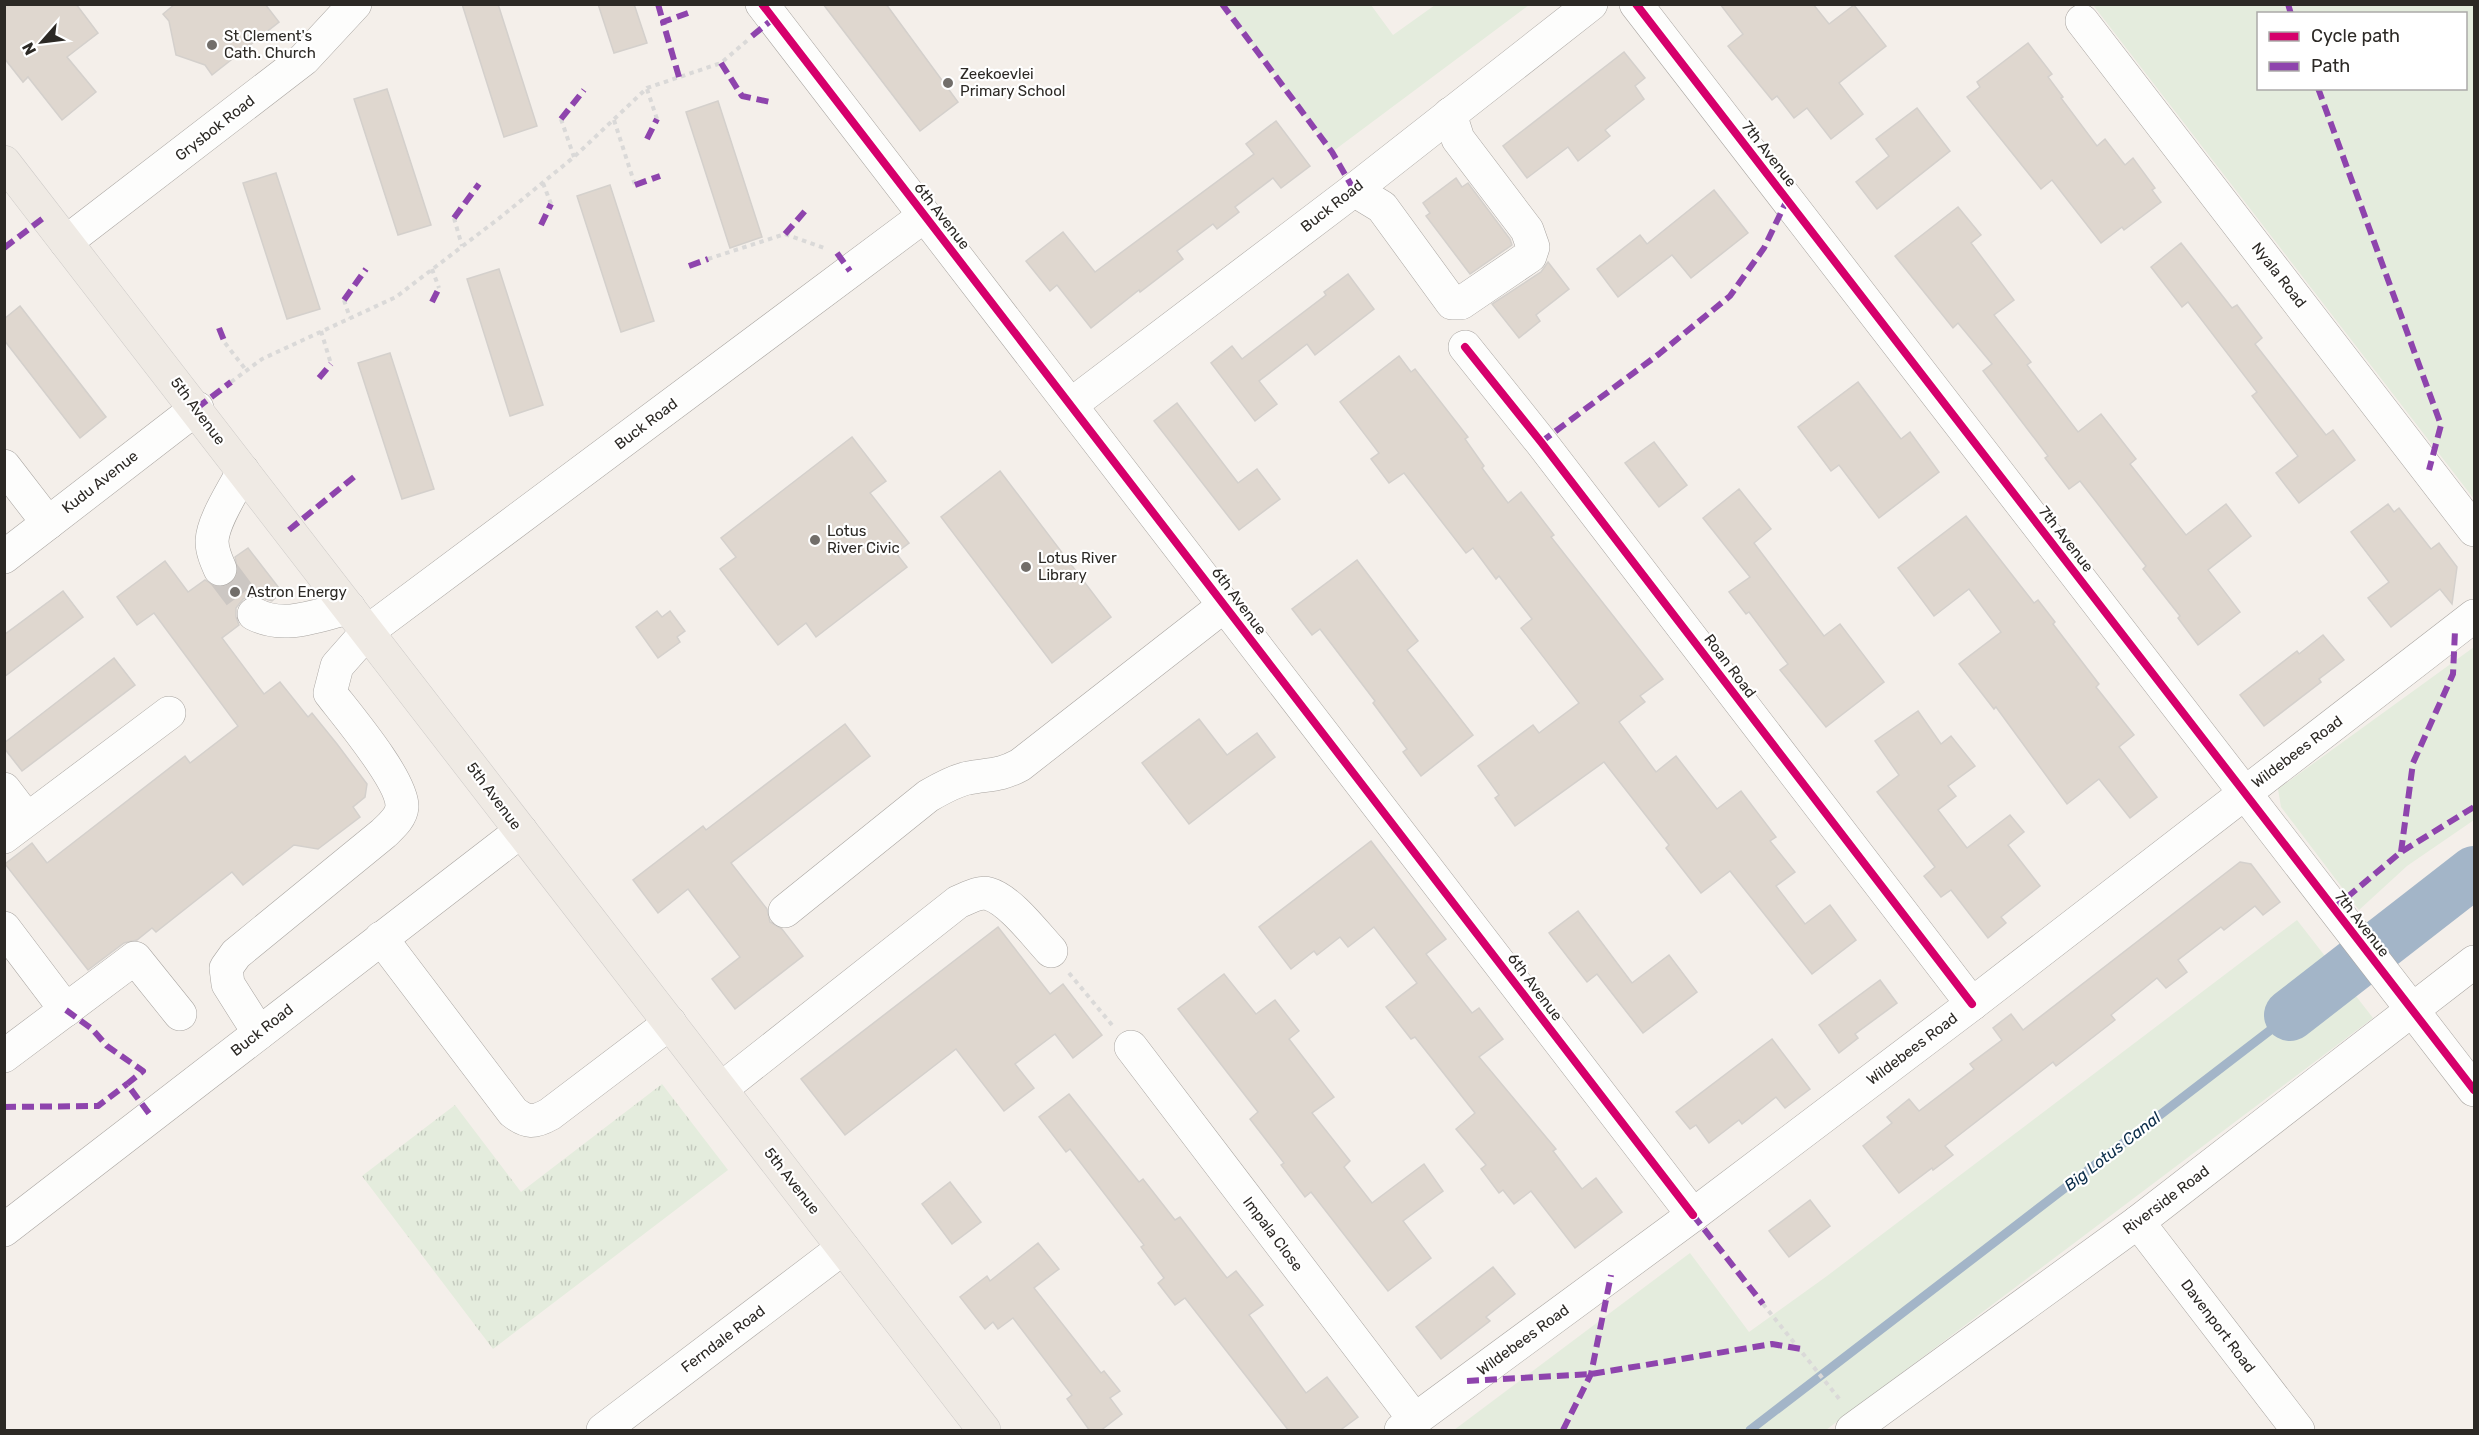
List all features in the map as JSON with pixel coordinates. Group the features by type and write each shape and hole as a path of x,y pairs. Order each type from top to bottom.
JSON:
{"main road":[{"name":"5th Avenue","path":"4,162 984,1431"}],"street":[{"name":"6th Avenue","path":"762,4 924,216 1072,404 1693,1215"},
{"name":"Buck Road","path":"1072,404 1354,190 1591,4"},
{"name":"7th Avenue","path":"1636,4 2475,1090"},
{"name":"Grysbok Road","path":"66,242 304,59 341,10"},
{"name":"Nyala Road","path":"2082,21 2475,530"},
{"path":"1354,190 1382,207 1452,303 1461,303 1530,256 1533,248 1527,230 1458,139 1450,114"},
{"name":"Buck Road","path":"358,620 924,216"},
{"name":"Roan Road","path":"1465,347 1556,461 1972,1004"},
{"name":"Kudu Avenue","path":"4,557 196,408"},
{"path":"4,466 48,523"},
{"path":"220,569 213,552 212,539 217,523 243,471"},
{"path":"785,910 928,796 948,784 968,778 1005,774 1020,765 1225,605"},
{"path":"254,614 279,623 358,620 337,666 330,693 395,782 402,807 396,822 384,833 236,954 226,968 228,984 259,1033"},
{"name":"Wildebees Road","path":"1408,1425 1693,1215 1972,1004 2475,616"},
{"path":"4,789 16,828 169,713"},
{"name":"Buck Road","path":"4,1230 521,831"},
{"path":"721,1089 958,902 974,895 988,894 1005,902 1051,951"},
{"path":"4,928 66,1010"},
{"path":"381,938 513,1112 524,1121 536,1121 550,1114 670,1023"},
{"path":"4,1056 135,958 180,1014"},
{"name":"Riverside Road","path":"1853,1422 2138,1222 2475,962"},
{"name":"Impala Close","path":"1131,1047 1408,1425"},
{"name":"Davenport Road","path":"2138,1222 2298,1431"},
{"name":"Ferndale Road","path":"603,1431 843,1248"}],"path":[{"path":"231,382 262,359 396,297 543,183 647,88 721,63 752,36"},
{"path":"647,88 657,119"},
{"path":"561,119 574,157"},
{"path":"614,120 634,185"},
{"path":"543,183 550,204"},
{"path":"454,218 462,246"},
{"path":"708,259 785,234 837,253"},
{"path":"432,269 439,288"},
{"path":"344,300 350,318"},
{"path":"321,331 331,364"},
{"path":"225,342 246,370"},
{"path":"1051,951 1131,1047"},
{"path":"1763,1304 1801,1349 1853,1422"}],"green space":[{"path":"1223,5 1371,5 1393,35 1435,5 1529,5 1332,152"},
{"path":"2093,5 2474,5 2474,499"},
{"path":"2474,647 2474,820 2407,866 2359,910 2281,807 2278,789"},
{"path":"2297,920 2373,1018 1826,1430 1454,1430 1690,1253 1749,1332 1827,1276"},
{"path":"662,1084 728,1170 493,1349 362,1176 455,1105 521,1192"}],"building":[{"path":"4,4 76,4 98,33 67,57 96,92 62,120 28,77 23,82 4,58"},
{"name":"St Clement's Cath. Church","path":"175,4 265,4 279,22 212,75 205,65 176,55 169,21 163,14"},
{"path":"462,4 498,4 537,126 504,137"},
{"path":"598,4 634,4 647,43 614,53"},
{"name":"Zeekoevlei Primary School","path":"823,4 886,4 958,102 920,131"},
{"path":"1720,4 1813,4 1829,24 1854,5 1886,46 1839,83 1863,114 1831,139 1807,108 1794,118 1777,96 1772,100 1728,46 1743,34"},
{"path":"2028,43 2052,74 2048,77 2063,97 2061,98 2097,146 2105,139 2125,165 2133,158 2155,188 2152,190 2161,202 2124,230 2122,227 2101,243 2052,180 2041,189 1967,97 1980,87 1977,82"},
{"path":"1624,52 1645,78 1635,86 1644,99 1605,130 1610,136 1578,161 1568,147 1527,178 1503,146"},
{"path":"387,89 431,225 398,235 354,99"},
{"path":"718,101 762,237 730,248 686,112"},
{"path":"1917,108 1950,151 1877,209 1856,182 1889,156 1876,139"},
{"path":"1276,121 1310,166 1281,188 1273,178 1235,207 1239,212 1217,229 1213,224 1177,251 1183,259 1091,328 1057,285 1050,291 1026,261 1063,232 1095,272 1254,154 1246,144"},
{"path":"276,173 320,309 287,319 243,183"},
{"path":"1456,178 1462,187 1468,183 1510,239 1512,245 1470,274 1426,216 1430,213 1423,203"},
{"path":"610,185 654,321 621,332 577,196"},
{"path":"1714,190 1748,233 1691,278 1672,255 1618,297 1597,269 1640,235 1647,244"},
{"path":"1958,207 1981,235 1971,243 2014,300 1994,315 2031,362 2027,365 2078,432 2101,414 2136,459 2130,464 2186,535 2226,504 2251,536 2208,570 2240,612 2198,645 2178,618 2180,616 2143,569 2146,566 2080,481 2069,489 2045,458 2048,456 1983,371 1992,364 1958,323 1953,328 1895,256"},
{"path":"2181,243 2232,308 2237,305 2262,338 2255,344 2326,435 2333,430 2355,460 2299,503 2276,473 2298,456 2252,396 2257,392 2188,302 2182,307 2151,267"},
{"path":"1548,262 1569,289 1536,315 1540,321 1519,338 1492,304 1541,272"},
{"path":"499,269 543,405 510,416 467,279"},
{"path":"1348,274 1374,309 1315,355 1307,344 1259,381 1277,404 1255,421 1211,363 1232,346 1242,359 1326,295 1324,292"},
{"path":"20,306 106,417 80,438 4,340 4,319"},
{"path":"390,353 434,489 402,499 358,363"},
{"path":"1399,356 1411,372 1415,369 1468,437 1465,439 1484,466 1482,468 1508,503 1521,492 1554,535 1551,537 1663,679 1640,696 1645,702 1619,722 1656,772 1676,756 1717,809 1741,791 1776,837 1770,841 1795,872 1776,886 1805,924 1830,905 1856,940 1812,974 1730,871 1701,893 1666,848 1669,845 1604,762 1515,826 1495,798 1499,795 1478,766 1533,725 1539,733 1579,703 1521,628 1532,619 1499,576 1496,579 1473,548 1466,553 1404,473 1389,483 1371,459 1379,453 1340,402"},
{"path":"1858,382 1901,439 1910,432 1939,472 1879,518 1839,465 1831,471 1798,427"},
{"path":"1177,403 1238,483 1257,469 1280,499 1239,530 1154,421"},
{"name":"Lotus River Civic","path":"852,437 886,481 870,493 909,543 896,553 907,567 816,637 806,623 778,645 720,569 736,557 721,538"},
{"path":"1654,442 1687,485 1659,507 1625,463"},
{"name":"Lotus River Library","path":"1000,471 1111,617 1052,663 941,517"},
{"path":"1739,489 1771,529 1754,543 1824,636 1840,624 1884,682 1826,727 1780,670 1788,664 1749,612 1746,614 1729,592 1750,577 1703,518"},
{"path":"2388,504 2394,512 2399,508 2431,549 2439,543 2457,567 2452,604 2440,589 2391,627 2368,598 2389,582 2351,532"},
{"path":"1966,516 2034,603 2038,600 2055,622 2053,624 2099,684 2096,687 2134,735 2119,747 2157,797 2130,818 2099,779 2067,804 1996,707 1994,709 1959,664 2001,632 1969,589 1934,616 1898,568"},
{"path":"248,548 282,592 272,601 252,595 243,599 236,608 239,625 222,638 264,694 280,682 308,717 312,713 337,744 367,784 365,797 353,807 360,817 318,849 294,845 243,885 232,872 156,932 152,928 137,940 124,943 88,970 5,864 32,843 47,863 185,756 190,763 238,726 154,613 137,625 117,597 165,561 188,592 205,580 217,588 227,586 235,580 238,572 235,557"},
{"path":"1357,560 1418,641 1407,650 1473,735 1421,776 1403,752 1407,749 1373,703 1375,701 1320,629 1312,635 1292,609"},
{"path":"63,591 83,617 4,677 4,635"},
{"path":"657,611 662,617 670,611 685,631 677,637 680,642 658,658 636,627"},
{"path":"2323,635 2344,660 2319,679 2321,682 2264,726 2240,695 2297,651 2299,654"},
{"path":"114,658 135,685 22,771 4,748 4,743"},
{"path":"1918,711 1941,744 1951,736 1975,766 1948,786 1956,796 1938,810 1967,848 2010,815 2024,832 2008,845 2040,886 2001,917 2006,923 1988,938 1951,890 1941,897 1924,876 1935,867 1877,792 1899,775 1875,741"},
{"path":"1199,719 1227,755 1257,733 1275,757 1189,824 1142,763"},
{"path":"845,724 870,756 731,863 767,909 770,922 782,929 803,956 735,1009 712,979 740,957 688,889 658,913 633,880 703,826 706,830"},
{"path":"1371,841 1446,939 1426,954 1472,1013 1479,1008 1503,1039 1479,1057 1556,1149 1553,1151 1582,1189 1596,1178 1622,1212 1575,1248 1531,1191 1514,1204 1503,1190 1499,1193 1481,1169 1486,1165 1456,1129 1475,1113 1415,1037 1411,1039 1386,1007 1417,983 1374,927 1348,947 1340,937 1317,955 1314,951 1291,969 1259,927"},
{"path":"2240,862 2251,864 2280,902 2263,915 2255,906 2224,930 2221,927 2178,960 2187,972 2166,988 2157,978 2111,1015 2115,1020 2056,1066 2053,1062 1945,1146 1953,1155 1899,1193 1863,1146 1892,1123 1887,1117 1909,1099 1919,1111 1974,1069 1970,1064 2002,1040 1993,1028 2011,1014 2023,1030"},
{"path":"1578,911 1632,983 1669,955 1697,992 1643,1033 1597,974 1587,982 1549,933"},
{"path":"998,927 1050,994 1063,984 1102,1035 1073,1058 1055,1034 1015,1064 1034,1088 1004,1111 956,1049 845,1135 801,1079"},
{"path":"1224,974 1256,1014 1275,1000 1299,1031 1289,1039 1334,1097 1312,1113 1350,1161 1344,1167 1372,1203 1424,1164 1443,1191 1403,1221 1431,1258 1388,1291 1311,1192 1305,1197 1281,1165 1284,1163 1250,1119 1258,1112 1178,1009"},
{"path":"1880,980 1897,1003 1855,1034 1858,1038 1839,1053 1819,1025"},
{"path":"1772,1039 1810,1089 1785,1108 1776,1097 1742,1124 1739,1120 1709,1143 1696,1125 1690,1129 1676,1112"},
{"path":"1069,1094 1139,1182 1143,1179 1175,1220 1180,1217 1227,1278 1236,1271 1263,1305 1249,1315 1306,1393 1327,1377 1358,1417 1339,1431 1289,1431 1185,1298 1175,1305 1158,1283 1164,1278 1141,1247 1144,1245 1070,1149 1066,1152 1039,1117"},
{"path":"950,1182 981,1222 952,1244 922,1204"},
{"path":"1810,1200 1830,1226 1789,1257 1769,1231"},
{"path":"1038,1243 1059,1269 1034,1288 1101,1373 1104,1371 1120,1391 1110,1398 1122,1414 1100,1431 1090,1431 1067,1399 1072,1395 1013,1318 998,1329 993,1322 985,1329 960,1297 987,1276 990,1281"},
{"path":"1493,1267 1515,1294 1486,1317 1490,1321 1441,1359 1416,1327"}],"waterway":[{"name":"Big Lotus Canal","path":"2290,1015 2474,872"},
{"name":"Big Lotus Canal","path":"1750,1430 2290,1015"}],"tunnel":[{"path":"220,569 254,614"}],"marked path":[{"path":"658,4 663,22"},
{"path":"1222,4 1332,152 1354,190"},
{"path":"2288,4 2290,12"},
{"path":"679,77 663,22 688,13"},
{"path":"752,36 773,19"},
{"path":"721,63 742,96 770,102"},
{"path":"561,119 584,90"},
{"path":"2319,90 2441,425 2429,470"},
{"path":"647,139 657,119"},
{"path":"635,185 660,176"},
{"path":"454,218 479,184"},
{"path":"1541,442 1659,354 1730,296 1764,248 1787,200"},
{"path":"541,225 551,204"},
{"path":"785,234 805,211"},
{"path":"4,248 46,216"},
{"path":"837,253 850,271"},
{"path":"689,266 708,259"},
{"path":"344,300 366,269"},
{"path":"432,302 439,288"},
{"path":"219,328 225,343"},
{"path":"319,378 331,364"},
{"path":"197,408 231,382"},
{"path":"289,530 354,477"},
{"path":"2401,852 2413,763 2453,674 2455,631"},
{"path":"2333,909 2401,852 2474,807"},
{"path":"66,1010 92,1029 107,1046 143,1071 127,1084 151,1116"},
{"path":"4,1107 98,1106 127,1084"},
{"path":"1693,1215 1763,1304"},
{"path":"1563,1430 1591,1374 1611,1275"},
{"path":"1467,1381 1591,1374 1772,1344 1801,1349"}],"cycle path":[{"path":"762,4 1693,1215"},
{"path":"1636,4 2474,1090"},
{"path":"1465,347 1541,442 1972,1004"}],"place":[{"name":"St Clement's Cath. Church","path":"212,45"},
{"name":"Zeekoevlei Primary School","path":"948,83"},
{"name":"Lotus River Civic","path":"815,540"},
{"name":"Lotus River Library","path":"1026,567"},
{"name":"Astron Energy","path":"235,592"}]}
